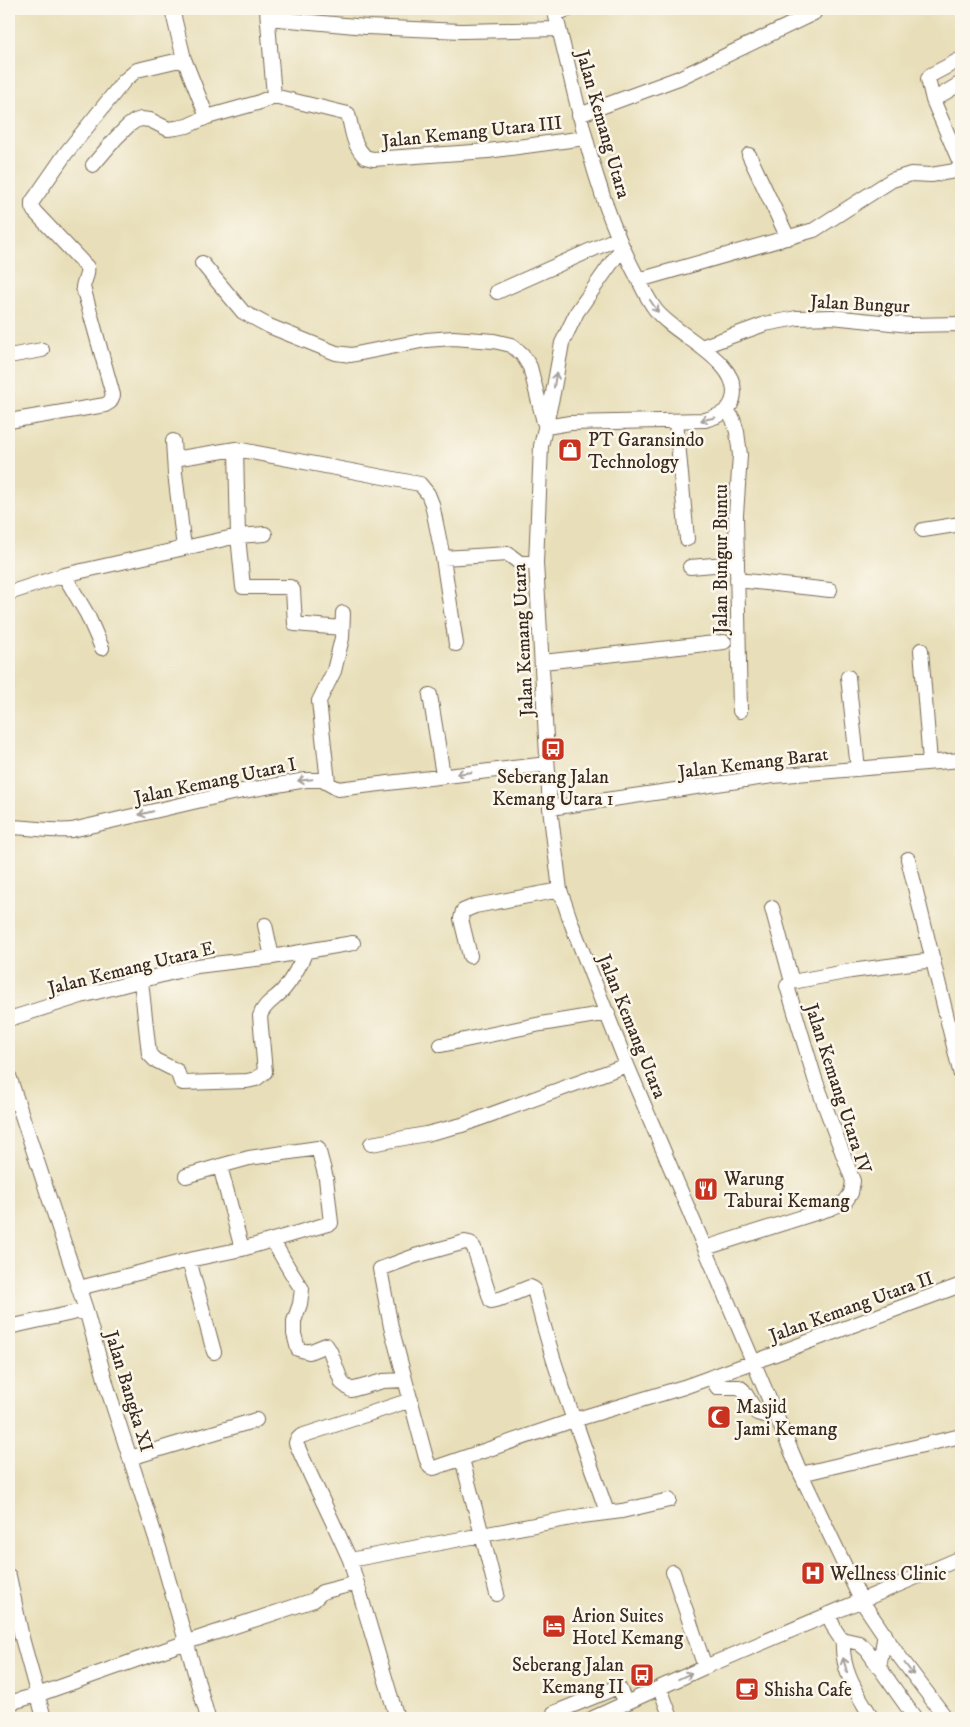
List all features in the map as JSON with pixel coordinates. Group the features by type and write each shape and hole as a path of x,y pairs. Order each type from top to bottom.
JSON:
{"street":[{"path":"172,9 184,59 206,117"},
{"path":"554,11 569,9"},
{"name":"Jalan Kemang Utara","path":"554,11 585,138 620,243 655,309 663,318 715,358 729,374 734,394 732,404 727,411"},
{"path":"94,166 116,138 135,121 150,120 166,128 176,128 187,126 206,117 257,103 274,96 267,13 366,27 462,31 558,29"},
{"path":"579,115 679,78 814,13"},
{"path":"9,421 105,405 110,402 113,395 83,287 88,276 87,267 34,211 32,202 66,153 124,80 137,70 184,59"},
{"path":"961,59 928,79 933,100 961,165"},
{"path":"933,100 961,83"},
{"name":"Jalan Kemang Utara III","path":"274,96 348,114 354,142 358,150 365,157 373,159 488,151 585,138"},
{"path":"749,155 788,238"},
{"path":"639,280 814,230 901,176 911,174 931,175 961,170"},
{"path":"497,292 620,243"},
{"name":"Jalan Kemang Utara","path":"620,243 577,312 562,344 540,452 536,563 550,808 560,890 628,1065 801,1474 861,1600 896,1652 946,1718"},
{"path":"202,263 243,312 269,326 336,353 351,355 426,340 453,338 494,341 511,345 522,354 530,367 546,427 570,423 705,420 722,415 727,411"},
{"name":"Jalan Bungur","path":"701,347 765,324 797,318 832,317 910,325 961,324"},
{"path":"9,356 42,350"},
{"name":"Jalan Bungur Buntu","path":"727,411 733,419 737,432 740,455 736,515 740,711"},
{"path":"676,421 686,539"},
{"path":"172,441 184,548"},
{"path":"174,459 236,449 420,484 428,494 432,504 443,558 456,644"},
{"path":"236,449 238,536 243,587 290,587 293,590 295,624 342,628"},
{"path":"923,530 961,524"},
{"path":"9,593 64,575 238,536 265,534"},
{"path":"443,558 508,554 520,563 536,563"},
{"path":"690,567 738,563"},
{"path":"64,575 87,614 102,648"},
{"path":"737,580 830,590"},
{"path":"328,782 319,701 334,671 342,638 343,614"},
{"path":"543,662 724,642"},
{"path":"921,650 930,762"},
{"path":"848,677 858,769"},
{"path":"430,695 444,775"},
{"name":"Jalan Kemang Barat","path":"550,808 728,782 961,760"},
{"name":"Jalan Kemang Utara I","path":"9,827 59,831 72,830 232,793 306,780 322,780 338,789 547,764"},
{"path":"908,859 961,1075"},
{"path":"470,956 461,919 463,911 475,906 560,890"},
{"path":"772,908 792,982"},
{"path":"266,925 272,957"},
{"name":"Jalan Kemang Utara E","path":"9,1019 81,996 198,966 272,957 353,943"},
{"path":"141,980 150,1054 155,1060 177,1071 181,1082 184,1083 247,1081 256,1079 265,1072 261,1012 264,1006 282,991 296,975 306,951"},
{"name":"Jalan Kemang Utara IV","path":"705,1248 831,1208 845,1202 851,1193 853,1181 848,1164 815,1079 787,986 792,982 851,971 933,960"},
{"path":"441,1045 541,1024 557,1023 608,1013"},
{"path":"371,1144 462,1125 628,1065"},
{"name":"Jalan Bangka XI","path":"9,1076 86,1310 108,1390 187,1642 208,1718"},
{"path":"79,1288 189,1260 242,1249 331,1223 326,1178 320,1150 316,1148 269,1155 186,1176"},
{"path":"220,1166 242,1249"},
{"path":"272,1240 283,1256 288,1270 302,1289 300,1304 294,1321 294,1334 298,1349 309,1352 326,1345 342,1383 350,1390 383,1381 405,1380"},
{"path":"397,1718 350,1560 296,1443 301,1436 411,1400 390,1327 380,1269 415,1256 465,1242 470,1243 474,1248 491,1301 530,1287 534,1289 567,1400 607,1512"},
{"path":"189,1260 214,1352"},
{"name":"Jalan Kemang Utara II","path":"411,1400 426,1458 430,1467 434,1468 574,1420 711,1377 961,1285"},
{"path":"9,1327 86,1310"},
{"path":"711,1377 717,1387 739,1387 743,1390 756,1414 764,1415"},
{"path":"130,1458 256,1420"},
{"path":"801,1474 961,1436"},
{"path":"462,1459 497,1594"},
{"path":"350,1560 607,1512 622,1511 668,1500"},
{"path":"593,1718 705,1667 961,1558"},
{"path":"673,1572 705,1667"},
{"path":"9,1576 44,1718"},
{"path":"9,1703 314,1600 322,1592 357,1583"},
{"path":"828,1614 835,1630 843,1640 859,1643 867,1650 915,1718"},
{"path":"879,1667 885,1634"},
{"path":"843,1640 842,1653 844,1663 857,1694 872,1718"},
{"path":"554,1718 554,1713 616,1688 619,1688 626,1703"},
{"path":"660,1688 671,1718"}],"place":[{"name":"PT Garansindo Technology","path":"570,450"},
{"name":"Seberang Jalan Kemang Utara 1","path":"553,749"},
{"name":"Warung Taburai Kemang","path":"706,1189"},
{"name":"Masjid Jami Kemang","path":"719,1417"},
{"name":"Wellness Clinic","path":"813,1573"},
{"name":"Arion Suites Hotel Kemang","path":"554,1626"},
{"name":"Seberang Jalan Kemang II","path":"642,1675"},
{"name":"Shisha Cafe","path":"747,1689"}]}
